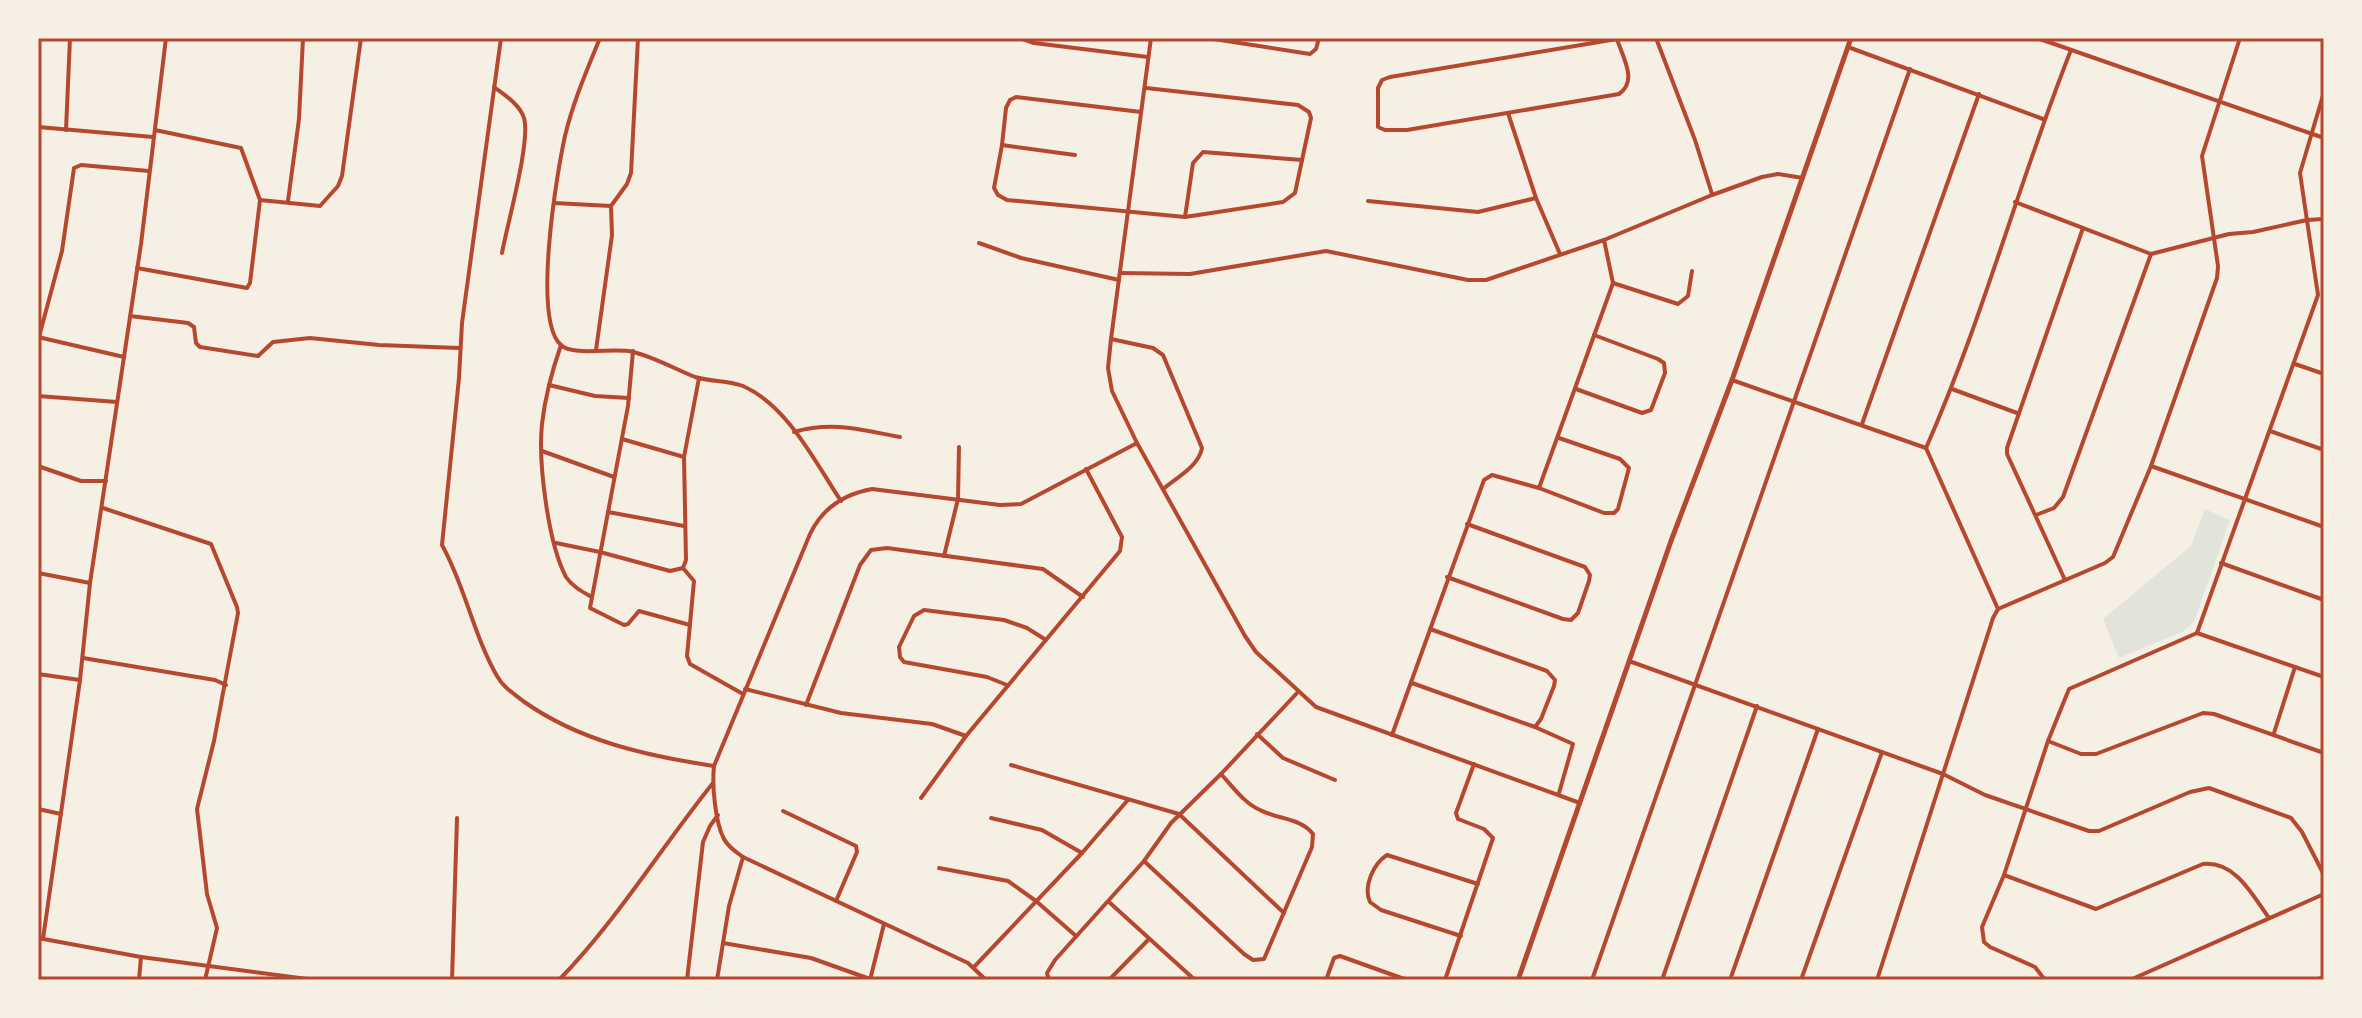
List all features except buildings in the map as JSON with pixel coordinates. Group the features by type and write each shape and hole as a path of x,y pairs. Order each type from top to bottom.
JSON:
{"street":[{"path":"66,130 70,38"},
{"path":"166,38 137,268 90,583 80,680 41,939 141,957 315,980"},
{"path":"288,201 299,119 303,38"},
{"path":"260,200 320,206 340,182 361,38"},
{"path":"501,38 459,348 459,378 442,545 468,612 498,677 507,688 565,727 623,748 714,766"},
{"path":"600,38 565,136 554,203 547,270 553,330 561,345 567,349 633,351 699,378 743,386 771,405 794,432 841,501"},
{"path":"596,350 612,235 611,206 631,173 638,38"},
{"path":"1020,38 1034,43 1148,57"},
{"path":"1151,38 1111,339 1109,378 1137,443 1250,644 1298,692 1324,711 1580,803"},
{"path":"1208,38 1310,54 1316,49 1319,38"},
{"path":"1619,38 1630,77 1628,86 1619,94 1508,113 1407,130 1385,130 1378,127 1378,88 1382,80 1390,77 1619,38"},
{"path":"1656,38 1695,140 1712,195"},
{"path":"1518,980 1851,38"},
{"path":"2037,38 2324,138"},
{"path":"1877,980 1987,632 1998,609 2113,557 2151,466 2217,278 2202,156 2240,38"},
{"path":"1848,47 2043,119"},
{"path":"1926,448 1952,389 2043,119 2071,50"},
{"path":"1592,980 1910,69"},
{"path":"494,87 509,97 525,122 523,151 502,253"},
{"path":"1141,112 1016,97 1006,108 994,188 998,195 1007,200 1185,217 1289,200 1295,193 1311,118 1305,109 1298,105 1146,88"},
{"path":"2197,633 2321,296 2300,173 2324,92"},
{"path":"1862,424 1979,94"},
{"path":"1508,113 1536,198 1560,254"},
{"path":"38,127 153,137"},
{"path":"137,268 247,288 250,283 260,200 241,148 154,130"},
{"path":"1002,145 1075,155"},
{"path":"1185,217 1193,163 1203,152 1302,160"},
{"path":"124,357 38,337 62,251 74,168 81,165 149,171"},
{"path":"1120,273 1190,274 1326,251 1478,281 1604,240 1762,177 1778,174 1803,178"},
{"path":"1368,201 1478,212 1536,198"},
{"path":"2015,202 2151,254 2324,219"},
{"path":"554,203 611,206"},
{"path":"2065,580 2007,454 2017,413 2083,228"},
{"path":"1539,488 1613,283 1604,240"},
{"path":"979,243 1021,258 1119,280"},
{"path":"2036,515 2054,508 2063,497 2151,254"},
{"path":"1613,283 1678,304 1688,296 1692,271"},
{"path":"130,316 188,323 194,327 196,343 200,347 252,356 258,356 273,342 310,338 459,348"},
{"path":"1576,389 1642,413 1648,412 1665,373 1664,363 1658,359 1594,335"},
{"path":"1111,339 1153,348 1163,355 1202,448 1202,454 1195,463 1163,489"},
{"path":"561,345 549,385 542,425 545,501 565,575 575,587 590,596"},
{"path":"633,351 622,439 589,603 592,611 624,625 639,611 690,625"},
{"path":"2295,364 2324,374"},
{"path":"683,568 686,560 684,457 699,378"},
{"path":"1732,380 1926,448 1998,609"},
{"path":"549,385 595,396 629,398"},
{"path":"1952,389 2017,413"},
{"path":"38,396 117,402"},
{"path":"794,432 832,424 900,437"},
{"path":"2270,431 2324,450"},
{"path":"1392,735 1447,577 1487,476 1539,488 1604,513 1614,513 1618,509 1629,473 1626,463 1558,438"},
{"path":"622,439 684,457"},
{"path":"986,980 974,967 743,857 724,841 713,783 714,766 818,518 856,492 872,489 1000,505 1021,504 1137,443"},
{"path":"944,556 958,499 959,447"},
{"path":"542,451 614,477"},
{"path":"38,466 81,481 106,481"},
{"path":"2151,466 2324,527"},
{"path":"921,798 966,736 1116,557 1122,537 1086,469"},
{"path":"103,508 202,540 214,547 238,613 226,685 197,809 207,894 217,928 205,980"},
{"path":"608,512 685,526"},
{"path":"1447,577 1563,619 1571,620 1578,613 1590,575 1585,567 1467,524"},
{"path":"556,543 670,571 683,568"},
{"path":"806,705 866,555 871,550 887,548 1043,569 1083,597"},
{"path":"2221,563 2324,600"},
{"path":"683,568 694,581 687,656 690,664 744,692 841,713 932,724 966,736"},
{"path":"38,573 90,583"},
{"path":"1008,685 987,677 904,662 899,647 914,616 918,611 933,609 1004,620 1027,628 1046,640"},
{"path":"1430,629 1552,674 1554,686 1535,727"},
{"path":"2045,980 2035,967 1984,942 1982,927 2004,875 2023,810 2064,697 2073,686 2197,633 2324,677"},
{"path":"82,657 215,680 226,685"},
{"path":"1629,661 1943,774 2023,810 2089,831 2099,831 2190,792 2209,788 2291,818 2302,832 2324,875"},
{"path":"2274,734 2295,667"},
{"path":"38,674 80,680"},
{"path":"1412,683 1535,727 1573,744 1559,794"},
{"path":"1049,980 1047,973 1050,966 1144,861 1179,814 1298,692"},
{"path":"1662,980 1757,706"},
{"path":"2048,741 2090,755 2203,713 2214,714 2324,753"},
{"path":"1730,980 1818,729"},
{"path":"1257,734 1283,758 1335,780"},
{"path":"1801,980 1882,752"},
{"path":"1445,980 1493,838 1484,829 1458,819 1456,813 1474,764"},
{"path":"1011,765 1179,814 1284,913"},
{"path":"1144,861 1244,954 1259,961 1267,955 1312,847 1313,834 1304,825 1260,811 1221,774"},
{"path":"559,980 603,933 664,844 713,783"},
{"path":"974,967 1082,853 1127,800"},
{"path":"38,809 61,814"},
{"path":"783,811 856,846 857,852 836,901"},
{"path":"687,980 703,842 718,815"},
{"path":"452,980 457,818"},
{"path":"991,818 1042,830 1082,853"},
{"path":"1461,936 1381,910 1370,902 1367,886 1380,860 1387,855 1478,884"},
{"path":"717,980 729,906 743,857"},
{"path":"2004,875 2096,909 2203,864 2212,864 2239,876 2269,918"},
{"path":"939,868 1008,881 1076,936"},
{"path":"2130,980 2324,894"},
{"path":"1109,902 1188,978 1195,980"},
{"path":"723,943 811,958 870,979 884,923"},
{"path":"1109,980 1149,938"},
{"path":"1326,980 1334,958 1340,956 1389,977 1407,980"},
{"path":"139,980 141,957"},
{"path":"2318,980 2324,977"}],"shaded area":[{"path":"2205,509 2230,520 2194,622 2182,632 2119,658 2103,619 2191,546"}]}
